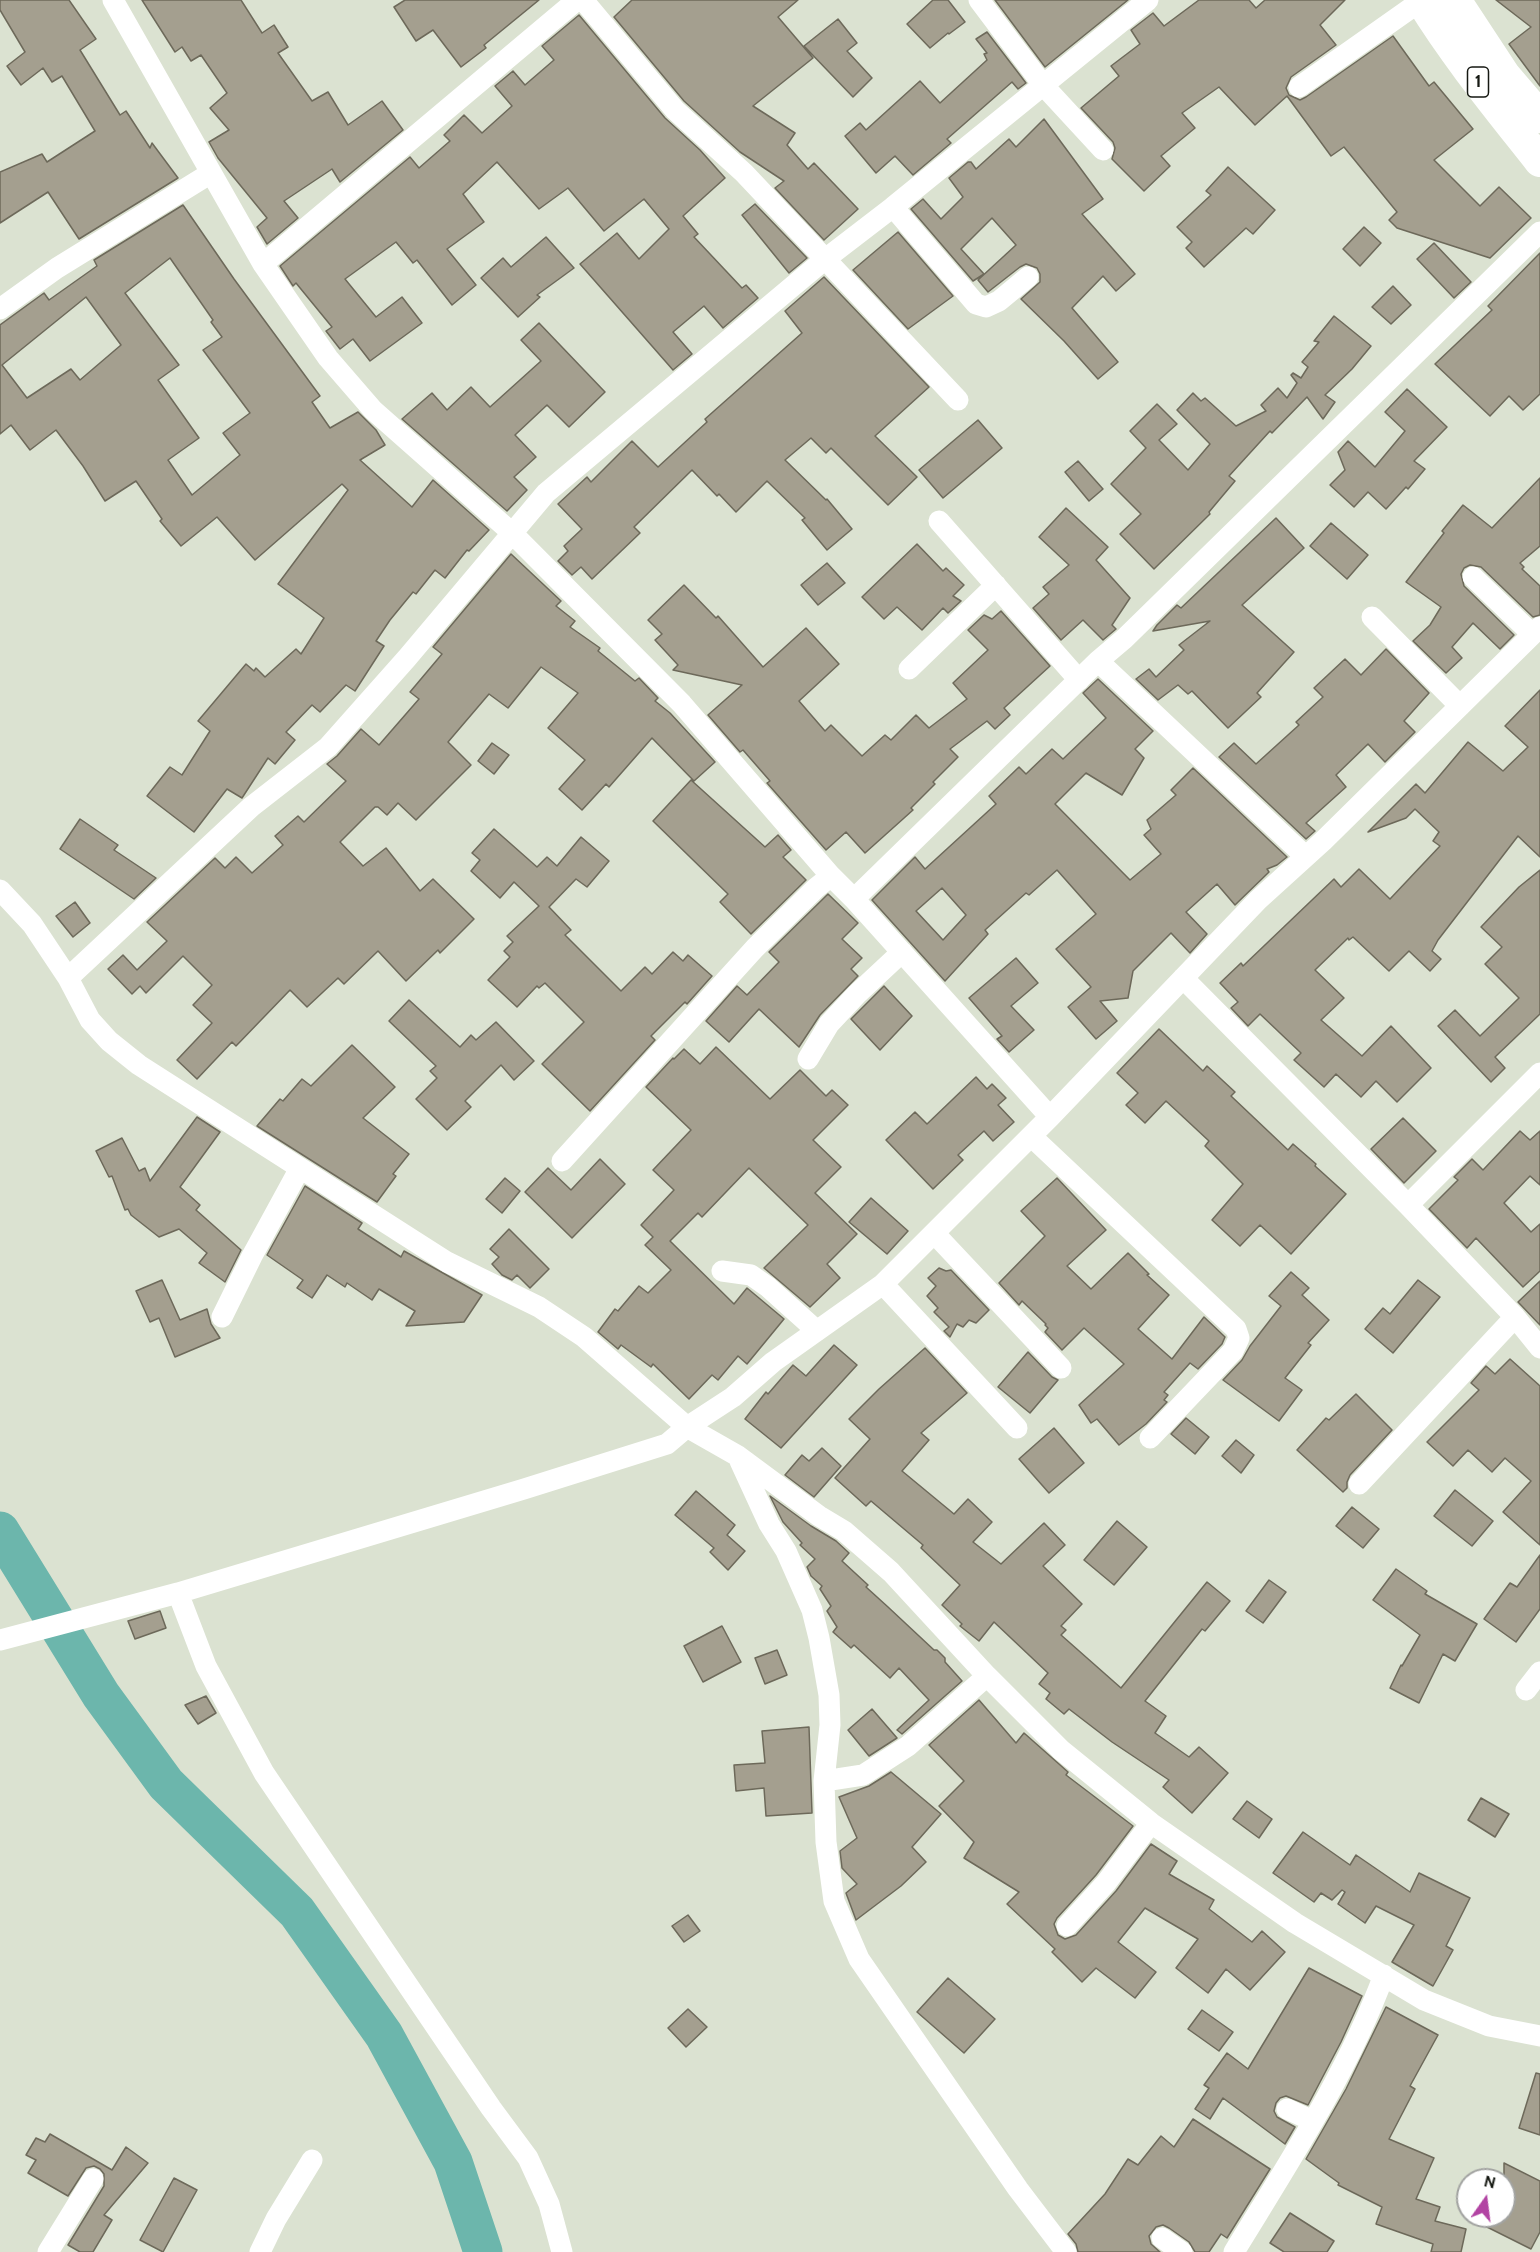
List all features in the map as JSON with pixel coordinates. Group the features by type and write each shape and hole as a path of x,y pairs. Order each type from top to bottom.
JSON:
{"highway":[{"name":"1","path":"1421,0 1437,27 1482,88 1540,161"},
{"name":"1","path":"1455,0 1505,76 1540,117"}],"street":[{"path":"114,0 263,264 328,358 373,410 511,532 682,704 831,876 1050,1117"},
{"path":"263,264 551,8 577,0"},
{"path":"583,0 675,110 744,173 958,400"},
{"path":"979,0 1043,85 1103,150"},
{"path":"68,978 251,807 328,747 546,493 824,260 893,207 1148,0"},
{"path":"1299,87 1421,0"},
{"path":"0,309 57,268 211,173"},
{"path":"893,207 976,304 986,307 999,301 1028,277"},
{"path":"854,899 1098,661 1124,639 1540,232"},
{"path":"939,521 1079,680"},
{"path":"0,1640 171,1595 667,1444 687,1427 733,1397 773,1362 883,1284 1050,1117 1258,900 1323,841 1536,631 1473,577"},
{"path":"909,669 996,585"},
{"path":"1372,617 1460,706"},
{"path":"1098,661 1305,856"},
{"path":"562,1161 755,948 831,876"},
{"path":"0,890 32,924 68,978 90,1020 109,1041 140,1065 447,1262 561,1320 584,1337 687,1427 738,1456 819,1516 844,1531 891,1572 1035,1726 1075,1762 1151,1823 1295,1923 1424,2000 1489,2026 1540,2036"},
{"path":"808,1059 830,1024 857,994 902,952"},
{"path":"1183,978 1408,1205 1515,1317 1540,1348"},
{"path":"1408,1205 1540,1073"},
{"path":"1031,1136 1236,1329 1239,1338 1233,1351 1150,1438"},
{"path":"222,1317 264,1231 300,1168"},
{"path":"934,1233 1061,1368"},
{"path":"722,1271 751,1275 768,1287 817,1331"},
{"path":"883,1284 1017,1428"},
{"path":"1359,1484 1515,1317"},
{"path":"738,1456 765,1517 786,1551 812,1610 819,1638 829,1695 830,1725 824,1781 826,1842 834,1901 859,1959 1011,2179 1066,2252"},
{"path":"171,1595 206,1666 264,1773 484,2098 528,2158 549,2204 562,2252"},
{"path":"1526,1690 1540,1672"},
{"path":"824,1781 863,1775 908,1746 987,1676"},
{"path":"1066,1926 1106,1883 1151,1823"},
{"path":"1234,2252 1328,2098 1369,2015 1384,1975"},
{"path":"1287,2109 1313,2121"},
{"path":"260,2252 276,2219 312,2160"},
{"path":"48,2252 93,2179"},
{"path":"1162,2238 1182,2252"}],"building":[{"path":"0,0 69,0 96,39 80,50 120,115 126,111 150,148 152,143 178,178 79,239 48,192 0,223 0,172 42,154 47,162 95,131 62,76 52,82 43,68 21,85 7,66 25,52 0,10"},
{"path":"142,0 241,0 262,33 274,25 288,47 278,53 312,101 328,92 348,125 382,101 403,130 340,182 332,169 284,201 298,218 267,244 257,227 267,218 218,158 209,142 229,130 210,108 227,93 201,55 191,61 182,47 175,52"},
{"path":"405,0 539,0 484,45 486,48 461,67 433,30 416,41 394,7"},
{"path":"632,0 798,0 778,17 813,58 753,106 795,133 787,145 808,169 814,163 858,209 824,240 775,188 784,181 740,152 684,101 614,17"},
{"path":"933,0 948,0 965,22 930,48 907,24"},
{"path":"995,0 1128,0 1045,67"},
{"path":"1199,0 1249,0 1256,8 1265,0 1345,0 1320,25 1336,45 1291,77 1286,88 1289,95 1300,100 1306,97 1393,36 1429,86 1434,82 1473,129 1434,160 1480,206 1499,187 1531,218 1490,258 1397,228 1389,220 1397,212 1344,147 1331,156 1287,96 1255,125 1219,87 1182,113 1195,128 1161,156 1170,166 1144,191 1112,159 1115,148 1113,142 1081,108 1119,76 1111,66 1140,44 1131,30 1153,13 1164,26"},
{"path":"1496,0 1540,0 1540,86 1509,44 1531,27"},
{"path":"579,15 665,118 700,150 725,178 683,216 698,234 694,237 742,288 746,285 758,298 723,328 704,306 673,332 692,354 673,370 580,264 617,233 639,259 669,229 644,199 604,231 568,188 539,209 497,162 463,194 484,222 447,249 476,285 452,305 417,260 413,263 396,242 345,279 376,317 402,297 422,323 370,361 353,339 340,349 326,331 332,327 296,283 293,286 280,266 410,157 419,168 450,141 444,135 464,115 482,133 512,106 495,86 513,71 525,85 554,60 542,46"},
{"path":"838,19 857,43 847,51 872,78 853,97 804,46"},
{"path":"987,32 1026,83 1018,89 1012,82 947,139 951,143 913,175 895,156 876,173 845,136 860,123 866,130 920,81 940,103 987,60 984,54 987,53 976,39"},
{"path":"1044,119 1103,199 1082,214 1135,274 1116,291 1103,276 1072,308 1118,362 1098,379 1064,341 1021,299 1040,282 1037,268 1026,264 988,292 978,280 1016,245 992,218 961,249 984,274 973,281 911,209 923,199 941,219 963,197 949,178 968,162 971,162 976,169 1009,139 1016,147"},
{"path":"1228,167 1275,210 1253,234 1246,228 1204,267 1186,248 1192,242 1177,227 1211,195 1206,191"},
{"path":"755,204 807,258 789,273 742,215"},
{"path":"183,205 320,396 312,402 330,428 358,412 376,430 385,445 360,460 412,507 433,480 489,530 469,551 467,550 445,578 435,570 416,594 413,592 376,641 384,646 355,691 346,685 320,712 312,705 286,732 295,740 275,764 268,758 242,798 227,789 194,832 147,796 170,767 182,775 210,731 198,721 246,664 254,671 256,668 265,677 296,649 301,654 324,618 278,584 348,490 342,484 255,560 217,517 181,546 160,521 162,519 136,481 105,501 56,430 30,450 11,425 0,434 0,325 44,293 49,300 97,266 94,260","holes":["170,258 213,320 211,322 222,337 203,350 250,413 223,433 240,455 192,495 168,460 199,438 158,380 179,365 125,293","86,297 121,345 80,380 71,369 27,398 2,365"]},
{"path":"1364,227 1381,243 1360,266 1343,249"},
{"path":"898,232 953,296 908,329 853,270"},
{"path":"546,237 574,268 537,295 540,297 518,317 481,278 503,258 511,267"},
{"path":"1434,243 1471,282 1454,298 1417,259"},
{"path":"1540,253 1540,394 1523,410 1509,396 1490,416 1435,364 1492,310 1488,306"},
{"path":"824,277 929,387 875,436 917,477 888,505 831,448 826,453 811,438 785,460 827,499 852,529 827,550 802,520 805,518 767,481 736,512 692,470 634,527 640,533 592,579 581,567 572,575 558,561 568,551 564,546 582,529 558,504 587,477 591,482 632,441 658,467 707,422 705,419 802,333 785,311"},
{"path":"1393,286 1411,305 1391,324 1372,307"},
{"path":"1334,316 1371,346 1352,369 1325,395 1335,402 1323,419 1307,397 1272,433 1270,431 1229,476 1235,481 1209,512 1210,514 1154,569 1120,534 1141,514 1111,484 1146,448 1130,431 1157,404 1177,424 1159,440 1188,470 1210,444 1177,410 1193,393 1201,401 1205,398 1236,426 1266,411 1261,405 1278,388 1287,398 1297,383 1291,375 1293,373 1301,378 1308,367 1302,362 1319,342 1314,341"},
{"path":"539,323 605,392 569,427 547,405 515,435 536,457 514,477 527,490 507,511 402,419 432,393 447,410 471,387 490,407 541,361 521,340"},
{"path":"1407,389 1447,427 1414,461 1425,469 1386,509 1368,492 1354,507 1330,485 1345,470 1338,452 1348,441 1375,467 1405,431 1385,412"},
{"path":"978,420 1002,448 943,498 919,470"},
{"path":"1078,461 1103,489 1089,501 1065,472"},
{"path":"1540,478 1540,546 1520,563 1524,567 1522,569 1540,586 1540,615 1533,617 1481,567 1470,565 1464,568 1461,574 1464,586 1514,635 1500,649 1473,623 1452,647 1462,658 1446,673 1413,641 1430,625 1441,607 1406,582 1463,505 1492,528"},
{"path":"1066,508 1108,547 1096,560 1130,598 1112,625 1116,629 1103,640 1083,620 1061,640 1033,608 1049,594 1043,587 1069,565 1039,537"},
{"path":"1276,518 1304,548 1242,605 1294,652 1257,693 1261,697 1228,728 1192,691 1188,694 1178,685 1158,700 1136,679 1149,669 1156,677 1184,650 1179,645 1210,621 1153,631 1177,605 1181,608"},
{"path":"1331,523 1368,555 1347,579 1310,546"},
{"path":"917,544 943,571 946,568 964,585 953,596 961,601 948,613 943,608 922,630 897,607 884,619 862,597"},
{"path":"511,554 561,601 556,606 575,621 570,627 600,648 598,651 635,681 639,678 658,698 655,701 670,713 715,762 694,781 652,738 609,787 606,784 582,810 559,789 585,760 548,728 578,693 541,667 508,708 489,694 448,742 471,765 416,820 398,803 387,815 375,807 340,842 363,866 386,848 420,891 433,879 474,919 440,953 438,950 406,981 378,951 344,984 338,978 307,1007 290,990 236,1046 232,1042 197,1079 177,1060 212,1023 193,1005 212,985 183,956 146,993 140,986 132,994 108,969 123,955 137,970 167,941 147,922 215,858 225,868 236,857 252,873 283,845 275,836 298,816 304,822 346,781 327,764 361,729 379,745 419,699 410,692 442,654 433,647"},
{"path":"827,563 845,583 818,605 801,585"},
{"path":"684,585 716,618 718,616 763,667 806,628 839,664 799,701 825,731 831,725 862,756 885,735 891,740 916,715 929,728 967,699 953,683 988,650 968,630 984,615 992,619 1001,611 1050,666 1004,708 1010,715 995,729 987,721 950,749 958,757 933,782 935,784 911,808 913,810 865,853 846,832 826,850 767,783 770,781 743,750 740,752 708,715 742,685 673,670 678,665 655,640 662,634 648,620"},
{"path":"1386,649 1429,693 1404,721 1415,732 1385,762 1368,744 1336,775 1346,787 1306,823 1315,831 1306,839 1219,757 1234,743 1256,764 1299,725 1296,722 1323,697 1314,688 1345,659 1361,675"},
{"path":"1098,679 1153,731 1135,749 1144,758 1122,795 1086,773 1055,804 1130,880 1161,854 1144,835 1151,829 1147,820 1176,795 1171,790 1193,768 1287,857 1267,869 1269,872 1235,905 1217,884 1186,912 1207,934 1190,953 1171,933 1133,971 1128,998 1100,1001 1117,1021 1096,1039 1068,1007 1091,987 1056,949 1096,914 1057,870 1029,895 1026,893 985,930 988,934 945,981 872,900 915,857 925,869 996,804 989,796 1019,767 1026,774 1052,749 1063,759 1106,718 1083,693","holes":["942,888 966,915 943,940 916,911"]},
{"path":"1540,690 1540,857 1518,836 1438,940 1432,951 1441,959 1430,971 1409,951 1389,971 1353,937 1349,940 1348,938 1315,970 1344,998 1321,1020 1362,1056 1391,1026 1431,1068 1397,1102 1376,1081 1361,1097 1336,1074 1324,1087 1294,1060 1301,1053 1260,1014 1248,1026 1231,1008 1238,1002 1220,983 1241,963 1243,966 1334,879 1341,887 1359,869 1390,899 1440,846 1433,841 1439,832 1415,809 1406,818 1368,832 1416,784 1425,793 1468,742 1503,771 1528,747 1505,726"},
{"path":"492,743 509,755 494,774 478,761"},
{"path":"691,780 765,847 778,835 791,850 783,857 806,880 751,934 720,902 728,894 653,821"},
{"path":"80,819 118,845 114,850 156,878 134,899 60,849"},
{"path":"494,829 537,867 547,857 557,866 581,837 609,861 587,887 576,879 549,907 571,930 565,935 621,991 645,967 652,974 673,952 683,961 688,955 712,976 687,1004 685,1002 651,1036 655,1040 590,1111 542,1064 584,1022 545,983 539,988 537,986 517,1007 488,980 510,957 504,951 513,942 507,936 539,906 514,882 500,898 471,871 480,860 472,853"},
{"path":"1540,870 1540,1014 1495,1057 1505,1068 1491,1082 1438,1026 1455,1010 1480,1036 1519,998 1485,964 1502,947 1481,927 1519,887"},
{"path":"828,894 858,923 842,939 862,958 851,969 858,976 820,1015 799,1047 759,1009 729,1042 706,1021 737,986 747,995 779,962 769,952"},
{"path":"75,902 90,923 73,937 56,916"},
{"path":"1016,958 1038,983 1011,1006 1034,1030 1009,1052 997,1039 1002,1036 969,998"},
{"path":"884,986 912,1016 880,1050 851,1019"},
{"path":"409,1000 460,1047 471,1035 476,1040 496,1022 534,1061 514,1080 501,1065 465,1101 471,1107 447,1130 416,1099 437,1078 430,1071 436,1066 389,1021"},
{"path":"1159,1029 1203,1071 1207,1066 1235,1092 1231,1096 1288,1150 1293,1144 1346,1194 1291,1254 1260,1225 1240,1246 1212,1220 1243,1184 1205,1146 1209,1141 1166,1101 1145,1123 1126,1105 1138,1093 1117,1073"},
{"path":"352,1045 395,1087 363,1118 409,1154 393,1174 396,1176 377,1202 257,1126 280,1099 283,1101 302,1079 311,1086"},
{"path":"716,1047 770,1099 800,1070 826,1096 832,1090 848,1105 813,1140 841,1167 815,1193 857,1234 827,1264 840,1278 810,1307 764,1268 808,1225 749,1168 702,1217 698,1213 670,1241 734,1304 747,1288 784,1319 747,1364 738,1356 718,1380 712,1375 689,1399 653,1364 651,1367 621,1345 618,1349 598,1332 615,1309 618,1311 639,1286 648,1293 671,1270 645,1245 653,1237 641,1225 674,1190 653,1170 691,1130 646,1087 684,1049 700,1064"},
{"path":"976,1077 987,1089 992,1084 1006,1098 998,1105 1014,1122 993,1141 984,1131 958,1155 963,1160 933,1189 886,1140 915,1112 927,1124"},
{"path":"197,1117 220,1132 180,1187 200,1205 196,1210 241,1250 225,1282 199,1263 207,1253 179,1229 159,1237 131,1215 128,1209 125,1210 112,1176 109,1177 96,1151 122,1138 139,1171 145,1168 150,1181"},
{"path":"1403,1118 1436,1151 1404,1183 1371,1149"},
{"path":"1520,1131 1530,1140 1540,1131 1540,1185 1530,1176 1504,1203 1531,1232 1540,1224 1540,1271 1523,1287 1476,1238 1467,1248 1429,1209 1458,1180 1454,1177 1472,1159 1483,1170"},
{"path":"600,1159 625,1184 572,1238 525,1192 548,1168 571,1190"},
{"path":"505,1178 520,1191 502,1213 486,1199"},
{"path":"1057,1178 1106,1230 1067,1266 1091,1289 1128,1253 1169,1295 1138,1329 1172,1359 1204,1317 1225,1337 1222,1344 1198,1369 1190,1363 1164,1392 1168,1395 1164,1400 1167,1402 1146,1424 1119,1445 1097,1419 1091,1423 1079,1405 1124,1364 1084,1328 1062,1350 1045,1332 1048,1328 1046,1324 1022,1301 1019,1305 999,1283 1045,1236 1021,1211"},
{"path":"305,1186 362,1223 358,1229 401,1257 404,1251 482,1295 464,1322 406,1326 415,1311 379,1289 372,1300 347,1283 345,1287 327,1275 312,1298 297,1288 303,1280 267,1255"},
{"path":"871,1198 908,1231 887,1254 849,1222"},
{"path":"509,1229 549,1269 530,1288 517,1275 512,1280 502,1275 492,1264 499,1257 490,1249"},
{"path":"939,1268 946,1271 951,1270 989,1310 976,1323 969,1320 963,1327 957,1324 950,1337 944,1331 949,1327 934,1312 938,1308 927,1296 936,1286 928,1278"},
{"path":"1291,1272 1309,1288 1302,1295 1329,1320 1308,1343 1311,1345 1285,1378 1302,1390 1279,1421 1223,1380 1242,1360 1281,1306 1269,1296"},
{"path":"162,1280 180,1320 207,1309 211,1324 220,1338 175,1357 159,1318 150,1322 136,1291"},
{"path":"1418,1280 1440,1297 1393,1353 1365,1329 1383,1308 1390,1314"},
{"path":"1540,1281 1540,1325 1518,1302"},
{"path":"834,1345 857,1365 781,1448 745,1419 766,1392 768,1394 793,1365 806,1376"},
{"path":"925,1348 967,1393 921,1433 929,1440 902,1471 954,1514 968,1499 992,1522 973,1542 1001,1564 1044,1523 1065,1545 1043,1566 1082,1604 1061,1626 1066,1630 1061,1635 1121,1688 1207,1582 1230,1601 1205,1631 1202,1629 1145,1701 1166,1716 1155,1733 1189,1757 1199,1747 1228,1773 1192,1813 1163,1787 1169,1780 1112,1742 1069,1709 1064,1714 1046,1699 1050,1693 1039,1684 1048,1673 994,1622 979,1641 960,1626 962,1624 942,1605 960,1585 921,1548 923,1545 871,1501 866,1506 835,1478 870,1439 849,1419"},
{"path":"1028,1352 1052,1377 1058,1380 1030,1413 998,1387"},
{"path":"1510,1359 1540,1386 1540,1545 1503,1512 1531,1481 1505,1458 1492,1472 1468,1450 1453,1466 1427,1442 1479,1390 1471,1383 1486,1366 1495,1374"},
{"path":"1356,1394 1392,1430 1350,1475 1347,1488 1343,1492 1297,1450 1326,1418 1329,1420"},
{"path":"1186,1418 1209,1437 1195,1454 1171,1434"},
{"path":"1054,1428 1084,1463 1049,1493 1019,1459"},
{"path":"1236,1440 1254,1455 1241,1473 1222,1456"},
{"path":"822,1448 841,1466 814,1497 785,1475 802,1455 809,1461"},
{"path":"1455,1490 1493,1521 1472,1546 1434,1516"},
{"path":"696,1491 735,1525 727,1535 745,1551 728,1570 710,1552 714,1548 675,1515"},
{"path":"770,1496 836,1541 849,1553 842,1561 868,1585 866,1587 945,1658 945,1662 962,1681 902,1734 897,1730 929,1700 899,1668 890,1678 854,1645 851,1648 833,1632 837,1627 827,1611 831,1606 820,1589 822,1586 811,1576 807,1567 815,1559 800,1545 802,1543 783,1522"},
{"path":"1352,1507 1379,1529 1363,1548 1336,1526"},
{"path":"1117,1521 1147,1547 1114,1585 1084,1560"},
{"path":"1540,1555 1540,1609 1516,1642 1484,1619 1510,1583 1517,1587"},
{"path":"1396,1569 1427,1591 1425,1594 1477,1624 1455,1661 1443,1654 1419,1703 1390,1688 1420,1635 1373,1600"},
{"path":"1269,1580 1286,1592 1263,1623 1246,1611"},
{"path":"160,1611 166,1628 135,1639 128,1621"},
{"path":"722,1626 741,1662 703,1682 684,1646"},
{"path":"777,1650 787,1675 765,1684 755,1658"},
{"path":"206,1696 216,1713 198,1724 185,1705"},
{"path":"979,1700 1016,1743 1024,1733 1068,1772 1066,1775 1133,1826 1096,1875 1057,1918 1054,1924 1058,1935 1065,1939 1076,1935 1116,1891 1151,1844 1177,1861 1169,1874 1214,1900 1209,1909 1252,1942 1262,1931 1285,1952 1250,1990 1226,1969 1208,1993 1176,1968 1198,1939 1145,1908 1118,1942 1156,1972 1135,1998 1096,1968 1082,1982 1052,1952 1055,1949 1007,1904 1019,1892 964,1858 974,1842 939,1806 964,1781 929,1745"},
{"path":"872,1709 897,1738 869,1756 848,1730"},
{"path":"809,1727 812,1813 766,1816 764,1788 736,1791 734,1765 765,1763 762,1731"},
{"path":"891,1772 941,1814 912,1847 926,1862 901,1886 856,1920 846,1893 857,1884 842,1868 840,1851 857,1838 839,1797 869,1786"},
{"path":"1481,1798 1509,1814 1495,1837 1468,1820"},
{"path":"1247,1801 1272,1819 1259,1838 1233,1819"},
{"path":"1303,1832 1350,1865 1356,1855 1410,1892 1419,1873 1470,1898 1446,1946 1453,1950 1433,1986 1392,1962 1414,1925 1376,1906 1365,1923 1338,1904 1345,1892 1342,1890 1332,1900 1321,1893 1314,1902 1273,1873"},
{"path":"688,1915 700,1931 684,1942 672,1926"},
{"path":"1309,1968 1362,1996 1308,2105 1286,2096 1280,2098 1276,2103 1274,2111 1277,2117 1295,2127 1285,2144 1223,2098 1210,2119 1195,2109 1209,2088 1204,2085 1227,2053 1248,2069"},
{"path":"948,1978 995,2019 964,2053 917,2012"},
{"path":"1386,2007 1438,2035 1410,2086 1415,2089 1389,2139 1434,2158 1416,2199 1440,2207 1435,2221 1466,2229 1461,2252 1431,2252 1433,2244 1376,2224 1382,2207 1338,2185 1339,2183 1306,2159 1346,2089"},
{"path":"688,2009 707,2027 686,2047 668,2028"},
{"path":"1202,2010 1233,2032 1219,2051 1188,2029"},
{"path":"1536,2073 1540,2074 1540,2135 1519,2128"},
{"path":"1193,2119 1270,2169 1227,2238 1221,2234 1209,2252 1195,2252 1189,2242 1163,2225 1156,2227 1149,2236 1151,2244 1160,2252 1078,2252 1076,2244 1068,2234 1105,2194 1128,2159 1138,2165 1161,2136 1174,2147"},
{"path":"50,2134 112,2170 126,2147 148,2163 104,2215 112,2220 93,2252 80,2252 68,2245 104,2186 104,2174 94,2166 86,2168 68,2196 28,2173 36,2160 26,2155 36,2138 45,2142"},
{"path":"1504,2163 1514,2168 1504,2168"},
{"path":"1516,2169 1540,2181 1540,2232 1531,2249 1489,2228 1516,2228"},
{"path":"174,2178 197,2190 163,2252 140,2240"},
{"path":"1290,2213 1334,2241 1327,2252 1284,2252 1270,2243"}],"waterway":[{"path":"0,1531 101,1695 166,1784 297,1912 384,2035 453,2162 483,2252"}]}
